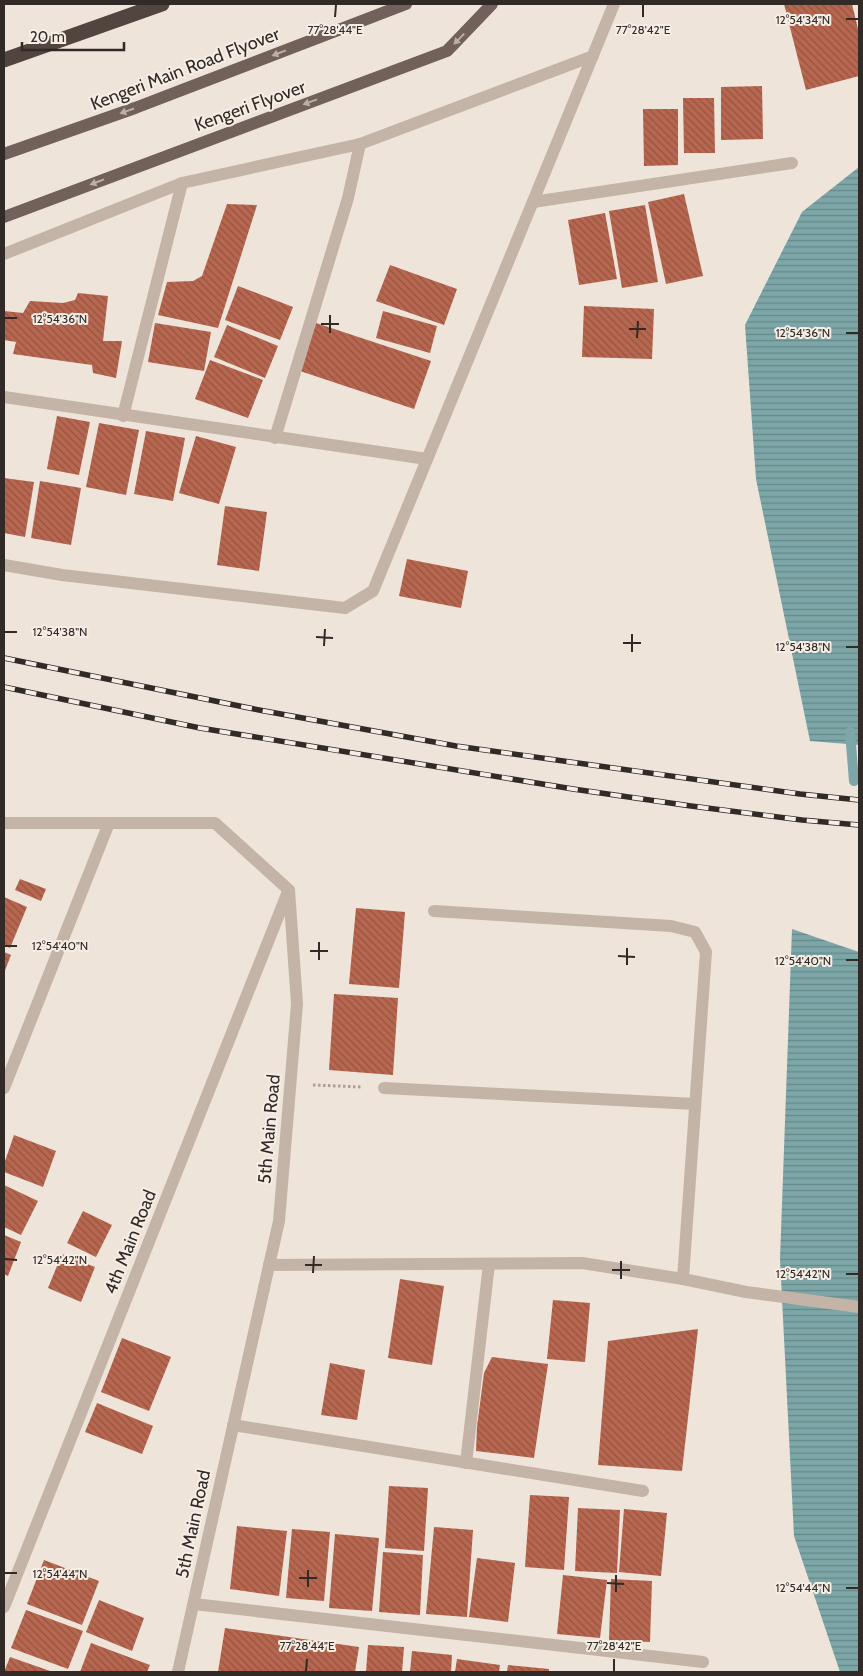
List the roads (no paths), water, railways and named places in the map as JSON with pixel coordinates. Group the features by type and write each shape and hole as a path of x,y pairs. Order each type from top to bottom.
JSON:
{"highway":[{"path":"4,60 162,4"}],"main road":[{"name":"Kengeri Main Road Flyover","path":"4,154 135,108 406,4"},
{"name":"Kengeri Flyover","path":"4,217 446,52 492,4"}],"street":[{"path":"4,565 62,575 345,608 373,591 614,4"},
{"path":"4,254 182,183 360,144 593,56"},
{"path":"275,438 348,198 360,144"},
{"path":"533,202 792,162"},
{"path":"123,416 182,183"},
{"path":"4,397 123,416 427,459"},
{"path":"4,823 215,823 289,890"},
{"path":"4,1088 109,823"},
{"name":"5th Main Road","path":"178,1672 279,1221 297,1004 289,890"},
{"name":"4th Main Road","path":"4,1607 289,890"},
{"path":"434,911 671,926 695,932 706,952 683,1279"},
{"path":"384,1088 695,1104"},
{"path":"269,1265 582,1263 683,1279 746,1292 859,1307"},
{"path":"466,1463 489,1264"},
{"path":"233,1425 643,1491"},
{"path":"194,1604 703,1662"}],"water":[{"path":"859,167 859,745 810,741 756,479 745,325 802,212"},
{"path":"792,929 859,952 859,1672 840,1672 794,1536 780,1259"}],"waterway":[{"path":"850,732 854,781"}],"railway":[{"path":"4,658 259,710 456,746 800,794 859,800"},
{"path":"4,687 200,728 573,789 802,820 859,825"}]}
